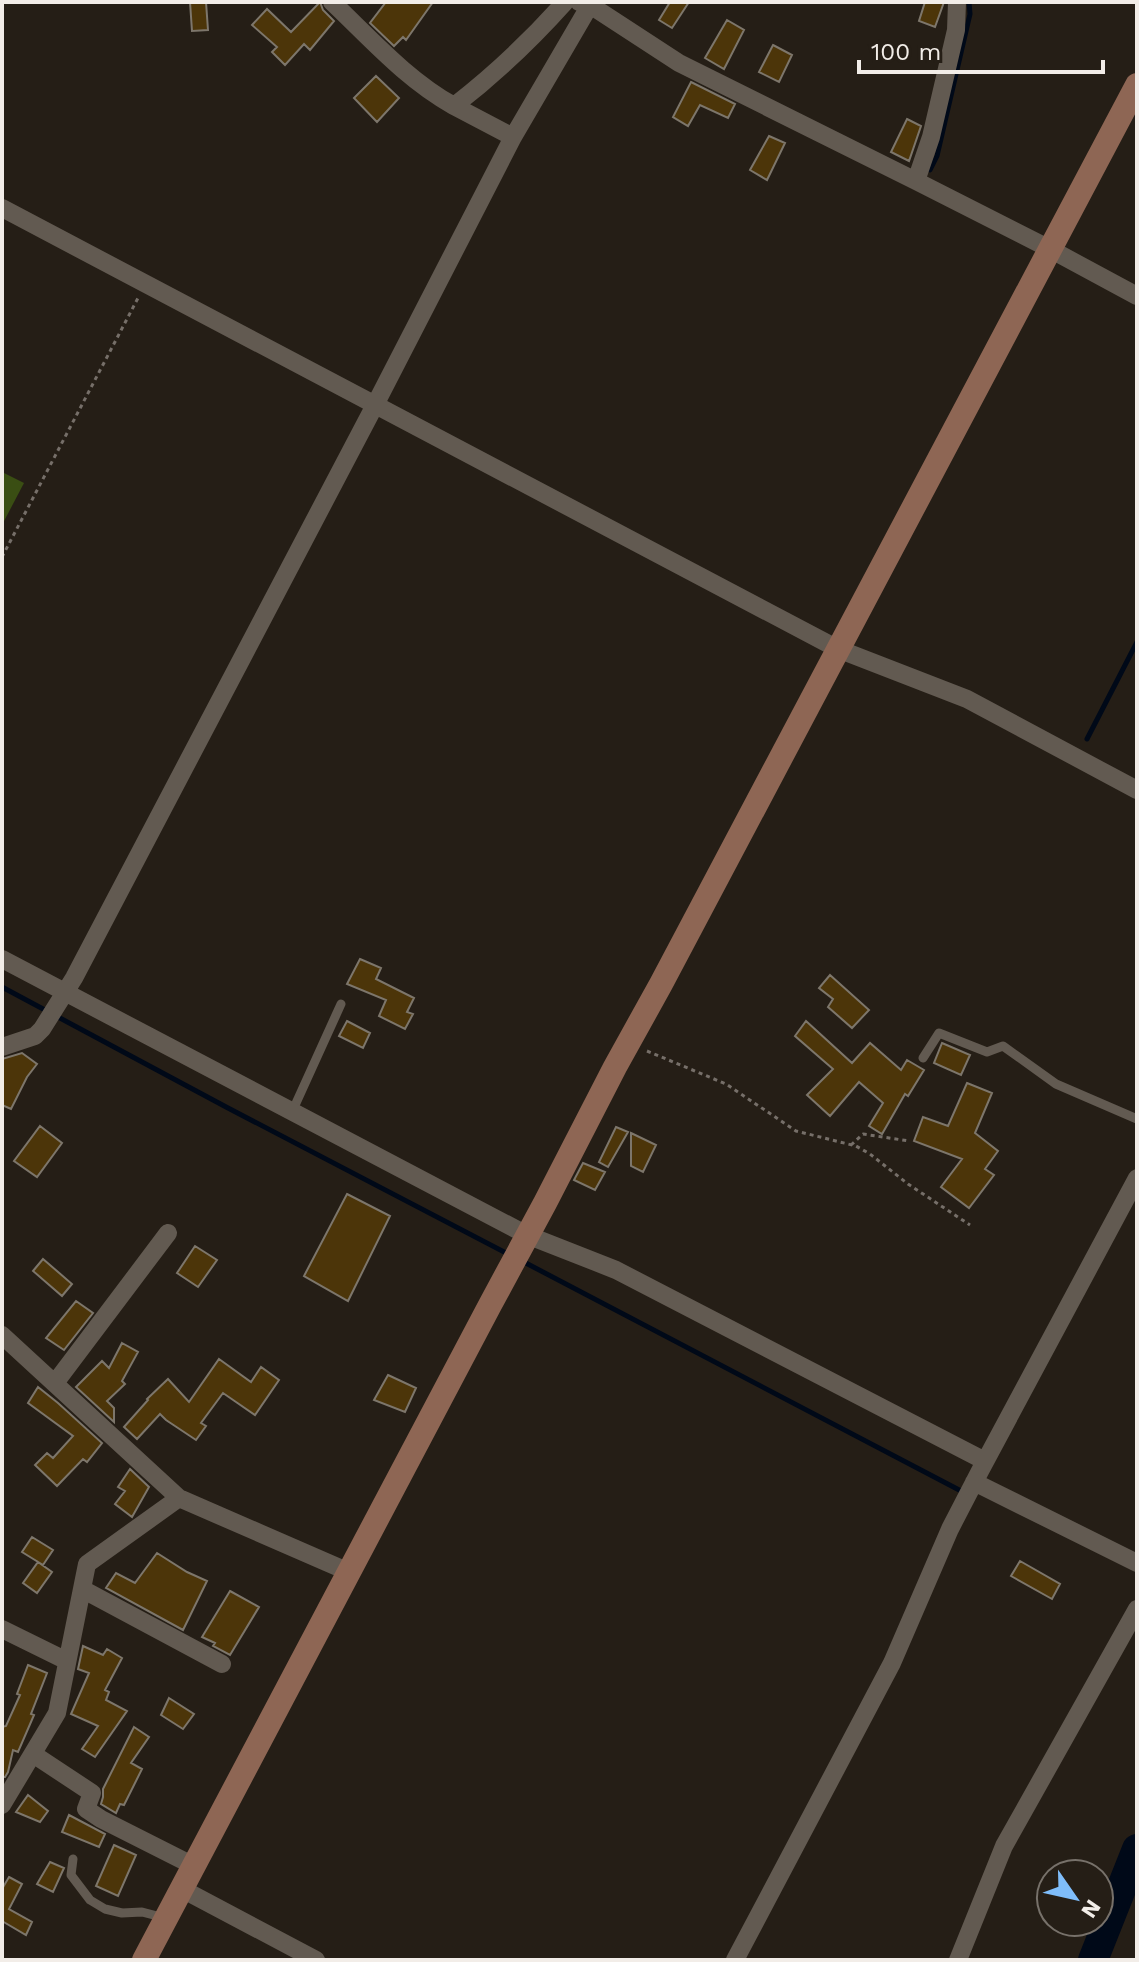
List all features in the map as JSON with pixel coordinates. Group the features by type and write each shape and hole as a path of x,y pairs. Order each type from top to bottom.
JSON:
{"street":[{"path":"332,2 429,92 513,137"},
{"path":"454,106 540,30 565,2"},
{"path":"916,181 931,137 956,30 957,2"},
{"path":"2,1047 35,1036 74,978 585,3 679,63 1050,249 1137,296"},
{"path":"144,1960 1137,85"},
{"path":"2,208 838,649 967,699 1137,790"},
{"path":"2,959 62,996 292,1112 524,1240 616,1270 980,1471 1137,1563"},
{"path":"735,1960 892,1663 953,1523 1137,1178"},
{"path":"55,1383 168,1233"},
{"path":"2,1335 179,1498 349,1572"},
{"path":"2,1805 57,1713 87,1564 179,1498"},
{"path":"82,1589 222,1664"},
{"path":"958,1960 1004,1846 1137,1609"},
{"path":"2,1629 67,1661"},
{"path":"33,1754 92,1793 86,1809 93,1814 194,1866"},
{"path":"182,1889 316,1960"}],"lane":[{"path":"292,1112 341,1004"},
{"path":"923,1058 939,1033 987,1052 1003,1046 1056,1084 1137,1119"},
{"path":"73,1859 71,1875 90,1900 105,1909 122,1913 142,1912 165,1918"}],"path":[{"path":"2,557 146,284"},
{"path":"629,1043 726,1084 796,1131 851,1145 870,1154 908,1184 970,1225"},
{"path":"851,1145 863,1134 909,1141"}],"green space":[{"path":"2,472 24,483 2,525"}],"building":[{"path":"190,2 206,2 208,30 192,31"},
{"path":"320,2 334,21 310,50 304,44 285,65 272,52 277,47 252,25 267,9 291,32"},
{"path":"386,2 433,2 406,40 403,37 394,46 370,23"},
{"path":"670,2 689,2 672,28 659,20"},
{"path":"925,2 944,2 935,27 919,21"},
{"path":"727,20 744,30 724,69 705,58"},
{"path":"773,45 792,55 779,82 759,72"},
{"path":"376,76 399,98 377,122 354,98"},
{"path":"691,82 735,104 728,118 700,105 688,126 673,117"},
{"path":"907,119 921,126 909,161 891,152"},
{"path":"769,136 785,143 767,180 750,170"},
{"path":"360,959 381,968 376,979 414,998 407,1012 413,1014 405,1029 379,1016 386,1000 347,984"},
{"path":"830,975 869,1010 852,1028 828,1007 833,999 819,988"},
{"path":"347,1021 370,1033 363,1048 339,1036"},
{"path":"806,1021 852,1063 870,1043 901,1070 907,1060 924,1070 908,1096 905,1094 882,1134 869,1126 883,1103 859,1082 830,1116 807,1095 833,1069 795,1036"},
{"path":"942,1043 970,1055 961,1075 934,1063"},
{"path":"22,1053 37,1064 11,1109 2,1105 2,1059"},
{"path":"967,1083 992,1093 975,1133 998,1151 985,1169 994,1175 969,1208 941,1187 962,1159 914,1141 923,1117 948,1126"},
{"path":"40,1126 62,1143 37,1177 14,1161"},
{"path":"616,1127 628,1132 608,1167 599,1162"},
{"path":"631,1133 656,1145 643,1172 631,1166"},
{"path":"583,1163 605,1172 595,1190 574,1180"},
{"path":"347,1194 390,1216 348,1301 304,1276"},
{"path":"195,1246 217,1260 198,1287 177,1273"},
{"path":"43,1259 72,1284 62,1296 33,1271"},
{"path":"76,1301 93,1313 64,1350 46,1338"},
{"path":"122,1343 138,1352 122,1381 125,1384 107,1401 114,1408 114,1422 76,1387 102,1361 109,1368"},
{"path":"219,1359 251,1382 261,1367 279,1380 255,1415 223,1393 201,1423 206,1426 196,1440 160,1414 137,1439 124,1427 168,1379 189,1402"},
{"path":"388,1375 416,1388 405,1412 374,1400"},
{"path":"38,1387 102,1443 87,1462 83,1459 57,1486 35,1465 47,1453 53,1458 73,1436 28,1403"},
{"path":"130,1469 149,1487 132,1517 115,1504 125,1491 118,1487"},
{"path":"32,1537 53,1550 43,1565 22,1552"},
{"path":"157,1553 207,1581 183,1630 106,1588 116,1573 135,1583"},
{"path":"1020,1561 1060,1584 1052,1599 1011,1576"},
{"path":"38,1562 52,1572 37,1593 23,1583"},
{"path":"230,1591 259,1607 230,1655 202,1637"},
{"path":"83,1646 103,1655 107,1649 122,1658 105,1690 109,1692 106,1700 127,1711 95,1757 82,1749 98,1726 71,1714 89,1673 78,1669"},
{"path":"28,1665 47,1673 18,1752 13,1750 8,1772 2,1777 2,1727 6,1726 20,1695 17,1694"},
{"path":"169,1698 194,1714 183,1729 161,1715"},
{"path":"134,1727 149,1737 131,1763 142,1769 124,1805 120,1804 116,1813 101,1804 103,1789"},
{"path":"28,1795 48,1811 40,1822 16,1812"},
{"path":"69,1815 105,1834 99,1847 62,1832"},
{"path":"114,1845 136,1855 118,1896 96,1886"},
{"path":"50,1862 64,1868 53,1892 37,1884"},
{"path":"9,1877 22,1884 9,1909 32,1922 26,1935 2,1921 2,1889"}],"waterway":[{"path":"930,170 937,156 970,14 969,2"},
{"path":"1087,739 1137,642"},
{"path":"2,987 510,1255"},
{"path":"522,1261 963,1492"},
{"path":"1093,1960 1137,1849"}]}
